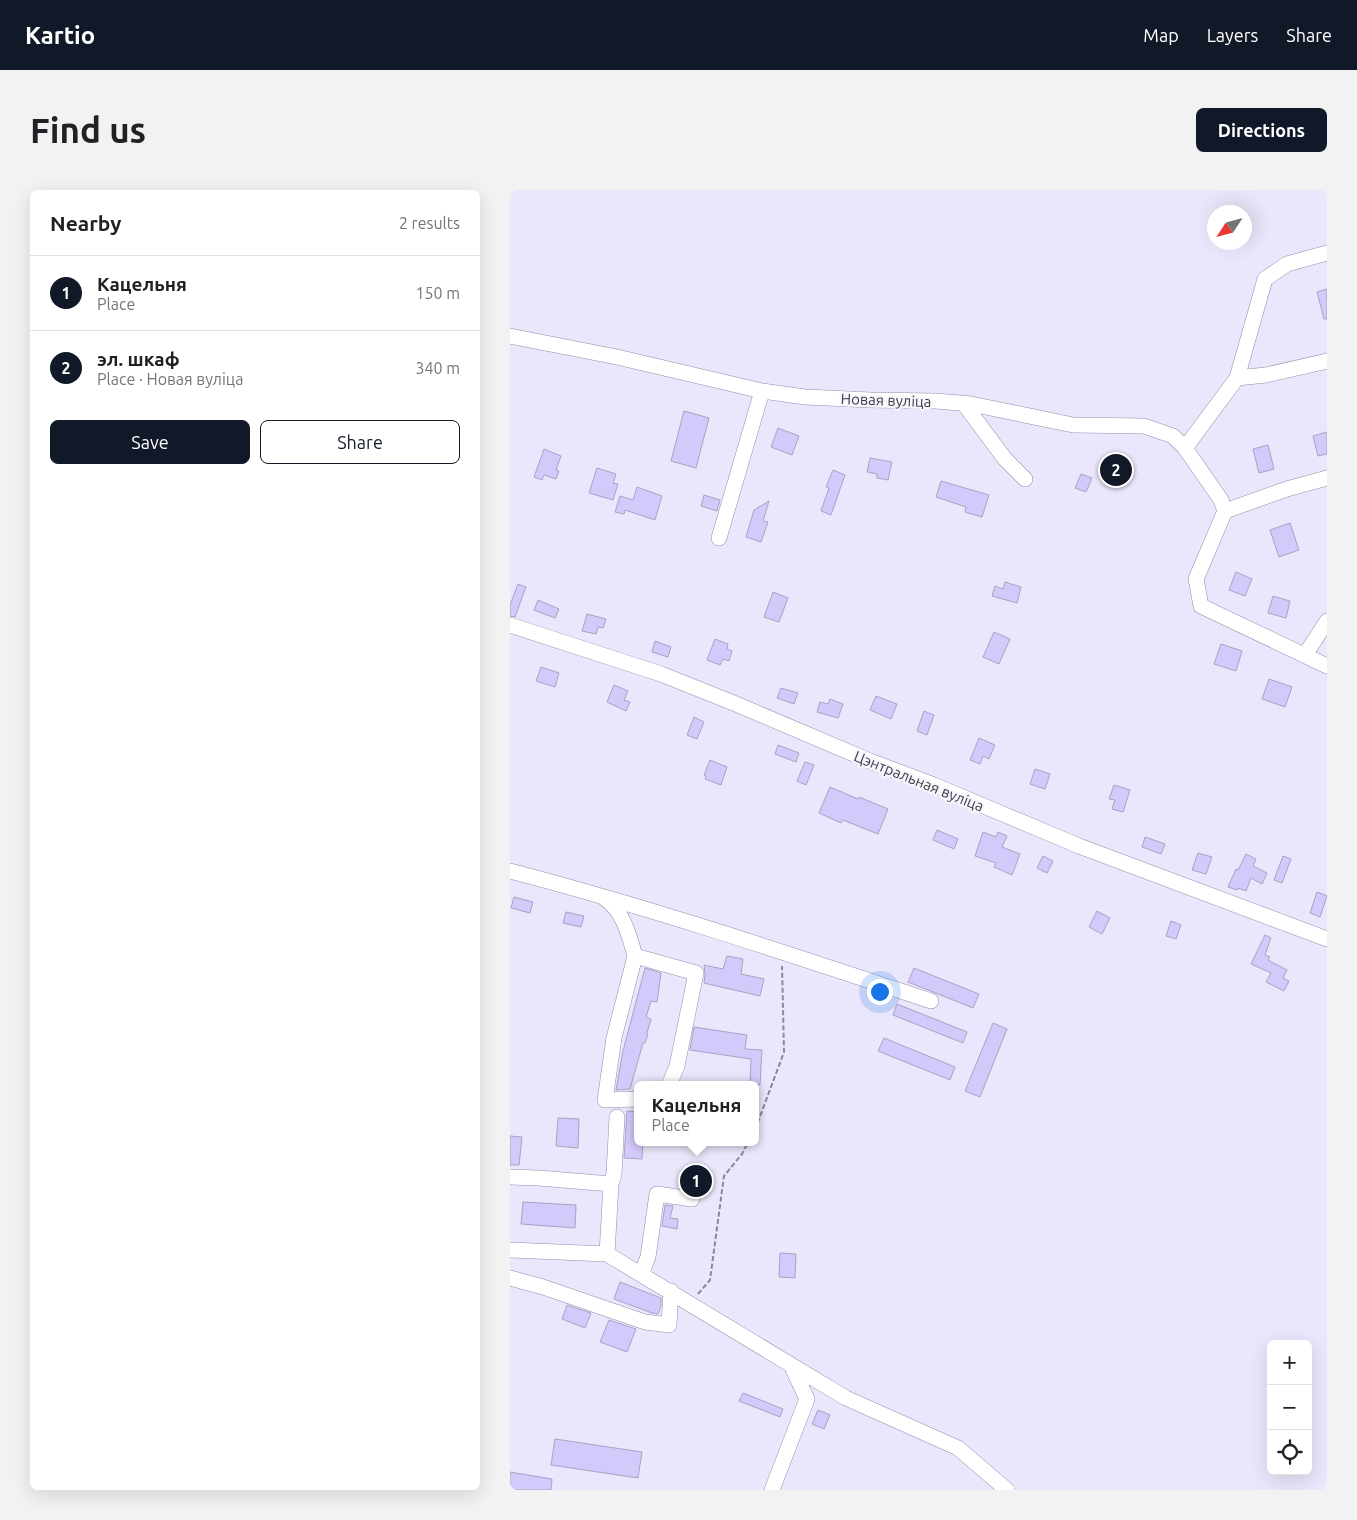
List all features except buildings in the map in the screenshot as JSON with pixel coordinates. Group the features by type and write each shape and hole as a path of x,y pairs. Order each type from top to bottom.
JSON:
{"street":[{"path":"1185,448 1237,378 1265,279 1287,264 1327,253"},
{"name":"Новая вуліца","path":"510,336 617,357 762,392 805,397 936,401 964,404 1073,425 1144,426 1172,436 1185,448 1220,500 1225,511"},
{"path":"1237,378 1266,375 1327,361"},
{"path":"719,538 762,392"},
{"path":"964,404 1005,459 1025,478"},
{"path":"1327,478 1287,489 1225,511 1196,579 1201,606 1327,666"},
{"path":"1305,655 1327,621"},
{"name":"Цэнтральная вуліца","path":"510,625 660,674 1079,846 1327,939"},
{"path":"510,872 600,896 931,1001"},
{"path":"600,896 615,906 628,931 636,956 614,1038 605,1100 634,1099"},
{"path":"636,956 696,973 676,1066 670,1081"},
{"path":"607,1254 617,1117"},
{"path":"510,1178 539,1178 611,1184"},
{"path":"641,1274 654,1258 657,1194 692,1198"},
{"path":"510,1250 607,1254 846,1398 958,1448 1007,1490"},
{"path":"510,1278 543,1287 645,1322 669,1325 671,1292"},
{"path":"772,1490 807,1399 791,1365"}],"path":[{"path":"759,1119 784,1052 781,952"},
{"path":"690,1303 710,1280 724,1176 742,1154 746,1146"}],"place":[{"name":"эл. шкаф","path":"1116,470"},
{"name":"Кацельня","path":"696,1181"}]}
